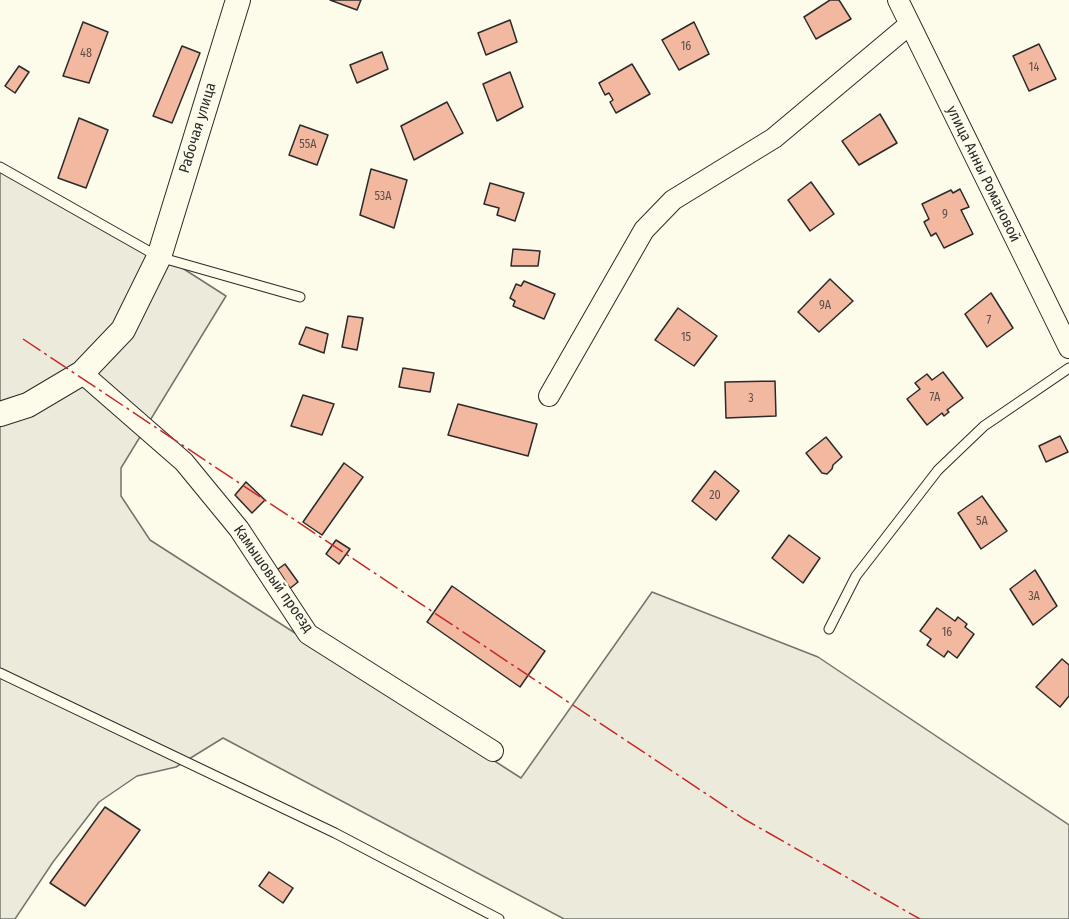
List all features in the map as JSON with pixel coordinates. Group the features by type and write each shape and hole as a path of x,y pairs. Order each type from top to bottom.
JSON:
{"street":[{"name":"Рабочая улица","path":"0,414 28,405 82,373 123,330 159,256 238,0"},
{"name":"улица Анны Романовой","path":"898,0 1069,348"},
{"path":"549,396 644,230 673,200 774,138 910,24"},
{"name":"Камышовый проезд","path":"82,373 184,462 239,529 308,634 493,751"}],"lane":[{"path":"0,167 159,256 300,297"},
{"path":"830,629 856,576 938,470 984,426 1069,368"},
{"path":"0,673 334,833 499,919"}],"shaded area":[{"path":"0,168 151,248 226,296 121,468 121,496 150,540 521,778 652,592 818,657 1069,825 1069,919 564,919 223,738 176,767 137,776 99,802 53,862 15,919 0,919"}],"building":[{"path":"330,0 361,0 357,10"},
{"path":"830,0 839,0 851,19 816,39 804,17"},
{"path":"510,20 517,42 486,55 478,33"},
{"path":"83,22 108,32 89,83 63,76"},
{"path":"694,22 709,54 679,70 662,40"},
{"path":"1039,44 1056,79 1029,91 1013,56"},
{"path":"182,46 200,53 172,123 153,116"},
{"path":"382,52 388,69 357,83 350,65"},
{"path":"632,64 650,94 616,113 610,102 613,100 609,93 605,95 599,83"},
{"path":"19,66 29,72 15,93 5,86"},
{"path":"510,72 523,107 497,121 483,84"},
{"path":"447,102 463,133 414,160 401,126"},
{"path":"880,114 897,143 859,165 842,141"},
{"path":"79,118 108,130 86,188 58,178"},
{"path":"300,125 328,135 317,165 289,155"},
{"path":"371,169 407,180 394,228 360,215"},
{"path":"811,182 834,214 810,231 788,200"},
{"path":"490,183 524,193 515,221 497,215 499,208 484,204"},
{"path":"960,189 969,207 961,210 973,234 944,248 936,233 931,236 924,222 929,219 922,204 951,190 953,193"},
{"path":"513,249 540,251 538,266 511,266"},
{"path":"830,279 853,301 819,332 798,312"},
{"path":"524,281 555,294 544,319 513,306 515,301 510,298 516,284 521,286"},
{"path":"991,293 1013,328 987,347 965,314"},
{"path":"678,308 717,336 694,366 655,340"},
{"path":"348,316 363,318 357,350 342,347"},
{"path":"306,327 328,334 324,353 299,344"},
{"path":"403,368 434,373 430,392 399,387"},
{"path":"943,372 963,398 947,410 949,412 944,416 942,413 927,425 907,399 920,389 915,383 927,374 932,380"},
{"path":"775,381 776,416 726,418 725,382"},
{"path":"303,395 334,404 322,435 291,426"},
{"path":"458,404 537,424 528,456 448,435"},
{"path":"1060,436 1068,452 1046,462 1039,446"},
{"path":"826,437 842,457 827,474 822,473 806,453"},
{"path":"344,463 363,477 322,535 303,522"},
{"path":"715,471 739,491 716,520 692,501"},
{"path":"246,482 265,500 252,513 235,495"},
{"path":"982,496 1007,531 981,549 958,513"},
{"path":"789,535 820,558 803,583 772,558"},
{"path":"336,540 350,549 339,564 326,554"},
{"path":"285,564 298,582 288,590 274,572"},
{"path":"1035,570 1057,606 1033,625 1010,589"},
{"path":"452,586 545,651 520,687 427,622"},
{"path":"937,608 955,621 958,617 974,634 957,658 948,651 944,657 927,645 931,639 920,631"},
{"path":"1062,659 1069,665 1069,696 1060,707 1036,687"},
{"path":"105,807 140,830 85,906 50,883"},
{"path":"269,872 293,888 283,903 259,886"}],"power":[{"path":"23,339 744,819 920,919"}]}
